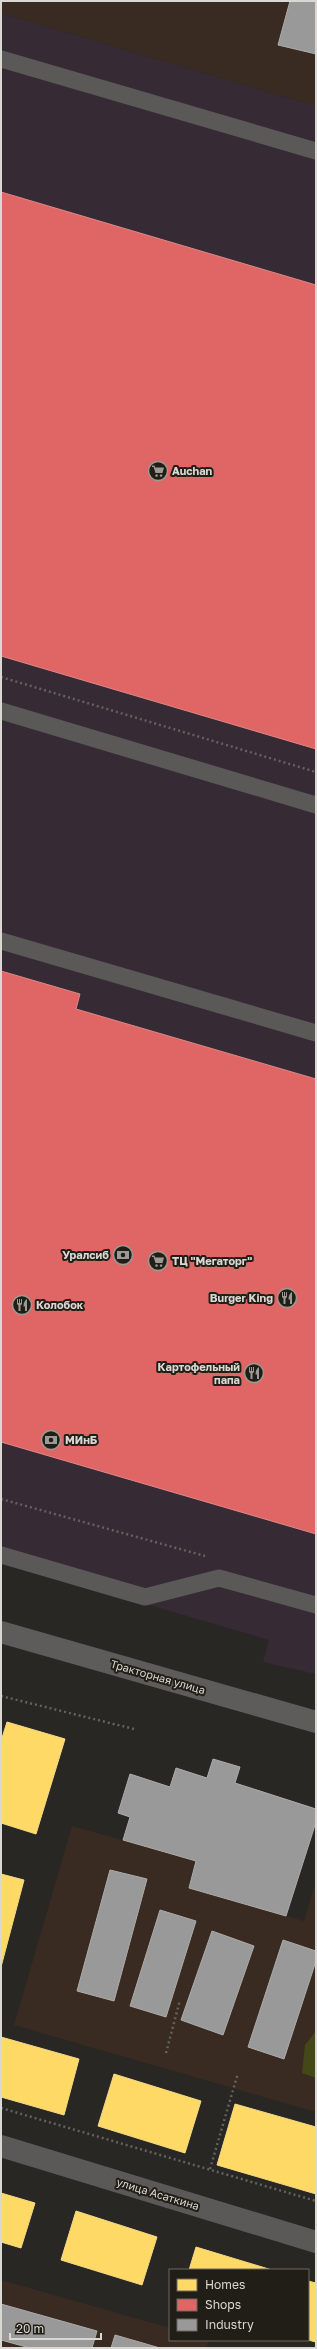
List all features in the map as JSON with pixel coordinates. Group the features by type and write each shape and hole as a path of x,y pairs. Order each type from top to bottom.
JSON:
{"main road":[{"name":"Тракторная улица","path":"1,1632 316,1722"}],"street":[{"name":"улица Асаткина","path":"1,2146 316,2242"}],"lane":[{"path":"1,59 193,117 316,151"},
{"path":"1,711 316,805"},
{"path":"1,941 316,1033"},
{"path":"1,1555 145,1597 219,1578 316,1605"}],"path":[{"path":"1,677 316,772"},
{"path":"1,1498 208,1557"},
{"path":"1,1696 134,1729"},
{"path":"166,2053 180,2000"},
{"path":"210,2170 238,2073"},
{"path":"1,2108 316,2201"}],"shaded area":[{"path":"1,1 316,1 316,106 1,13"},
{"path":"1,13 316,106 316,1674 263,1662 269,1640 1,1561"},
{"path":"72,1826 196,1861 189,1888 304,1921 316,1881 316,2112 14,2025"},
{"path":"1,2280 169,2328 169,2341 209,2341 206,2348 1,2348"}],"green space":[{"path":"316,2031 316,2078 302,2073 305,2045"}],"building: Homes":[{"path":"7,1722 65,1739 36,1834 1,1823 1,1741"},
{"path":"1,1874 24,1880 1,1967"},
{"path":"1,2037 79,2059 64,2115 1,2097"},
{"path":"114,2074 201,2101 185,2153 98,2126"},
{"path":"235,2104 316,2127 316,2194 217,2165"},
{"path":"1,2193 35,2203 21,2248 1,2242"},
{"path":"76,2211 157,2237 142,2285 61,2260"},
{"path":"196,2247 269,2269 189,2269"},
{"path":"309,2281 316,2283 316,2342 309,2340"}],"building: Shops":[{"name":"Auchan","path":"1,192 316,285 316,749 1,656"},
{"name":"ТЦ \"Мегаторг\"","path":"1,971 80,994 76,1009 316,1079 316,1534 1,1442"}],"building: Industry":[{"path":"290,1 316,1 316,54 278,45"},
{"path":"213,1759 240,1767 235,1783 316,1809 316,1822 286,1916 189,1888 196,1861 123,1840 130,1817 118,1813 130,1774 170,1787 176,1768 207,1778"},
{"path":"110,1870 147,1879 114,2001 77,1991"},
{"path":"160,1910 196,1921 166,2017 130,2006"},
{"path":"212,1931 254,1946 223,2035 181,2020"},
{"path":"283,1940 316,1951 316,1961 284,2059 248,2047"},
{"path":"1,2304 97,2331 92,2348 30,2348 1,2340"},
{"path":"115,2335 160,2348 111,2348"}],"place":[{"name":"Auchan","path":"158,471"},
{"name":"Уралсиб","path":"123,1255"},
{"name":"ТЦ \"Мегаторг\"","path":"158,1261"},
{"name":"Burger King","path":"287,1298"},
{"name":"Колобок","path":"22,1305"},
{"name":"Картофельный папа","path":"254,1373"},
{"name":"МИнБ","path":"51,1440"}]}
